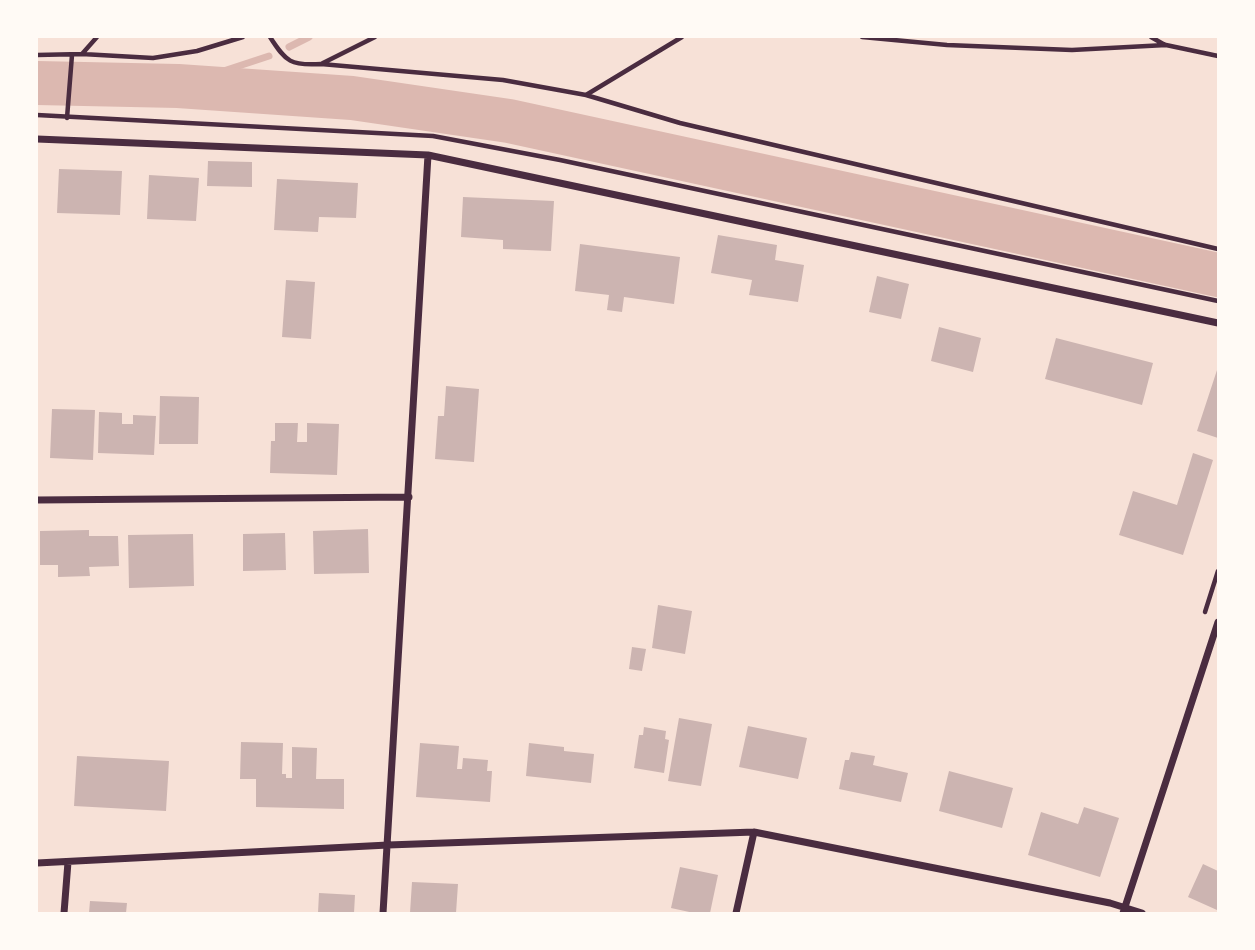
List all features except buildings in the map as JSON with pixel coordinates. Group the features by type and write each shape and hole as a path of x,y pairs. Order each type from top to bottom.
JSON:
{"street":[{"path":"37,139 428,155 1218,323"},
{"path":"383,913 428,155"},
{"path":"37,500 409,497"},
{"path":"1125,910 1218,622"},
{"path":"736,913 754,832"},
{"path":"37,863 388,845 754,832 1142,913"},
{"path":"64,913 68,862"}],"path":[{"path":"82,54 97,37"},
{"path":"37,55 82,54 153,58 197,51 243,37"},
{"path":"270,37 284,59 301,65 321,64 503,80 586,95 680,123 1218,249"},
{"path":"321,64 375,37"},
{"path":"586,95 682,37"},
{"path":"862,37 947,45 1072,50 1166,45 1218,55"},
{"path":"1151,37 1166,45"},
{"path":"66,140 72,55"}],"waterway":[{"path":"289,47 309,37"},
{"path":"178,86 269,56"},
{"path":"37,83 178,86 352,98 509,121 1218,275"}]}
